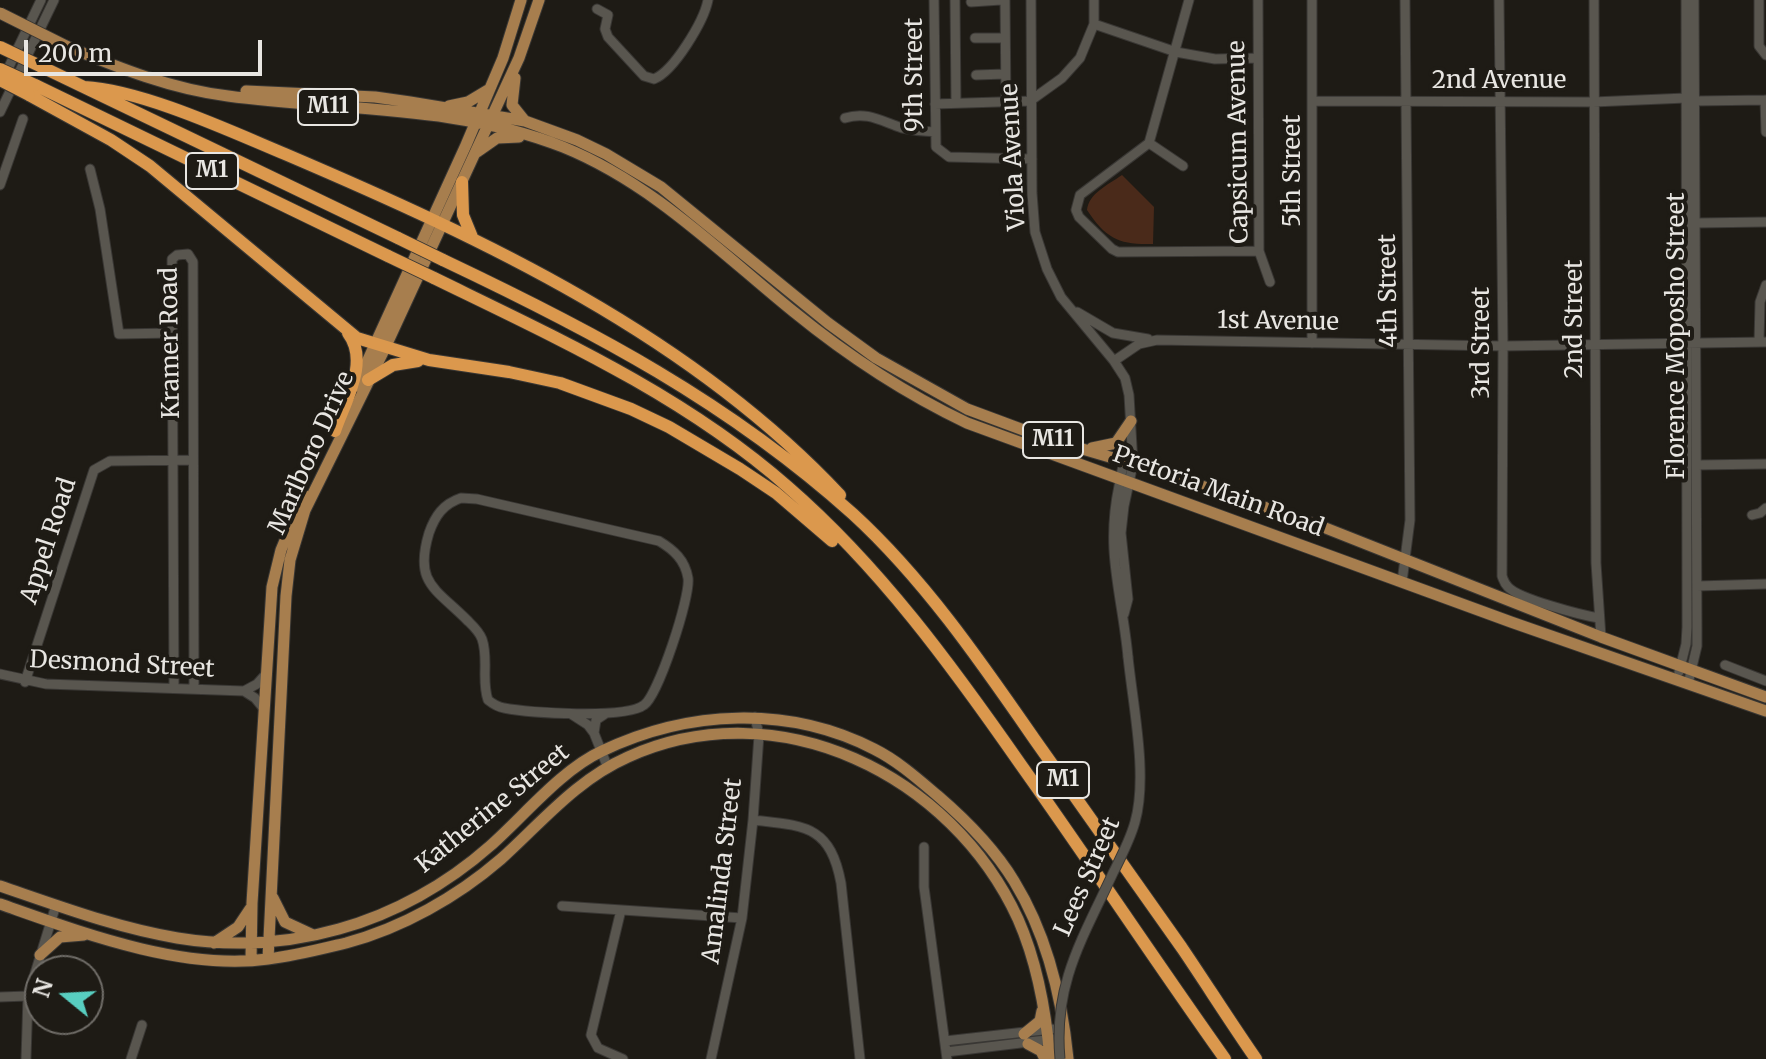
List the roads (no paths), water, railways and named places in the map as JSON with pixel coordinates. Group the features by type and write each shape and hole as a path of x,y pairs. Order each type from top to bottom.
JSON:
{"highway":[{"name":"M1","path":"0,47 583,329 698,395 771,446 853,515 914,579 980,662 1256,1059"},
{"name":"M1","path":"0,69 32,90 388,256 595,357 719,434 788,487 891,590 952,666 1225,1059"},
{"path":"0,83 32,90 136,156 357,338 429,360 535,377 587,391 631,409 669,427 740,469 776,493 841,548 856,554"},
{"path":"84,87 116,92 207,123 331,174 472,237 600,308 701,375 802,457 841,496 853,515"},
{"path":"462,182 463,215 472,237"},
{"path":"335,431 358,367 357,350 346,330"},
{"path":"368,380 393,365 429,360"}],"main road":[{"name":"Marlboro Drive","path":"437,222 462,182 476,119 503,58 521,0"},
{"name":"Marlboro Drive","path":"251,960 272,587 281,550 295,513 380,346 471,149 489,121 519,58 539,0"},
{"name":"M11","path":"0,13 66,46 158,81 213,92 375,97 489,121"},
{"path":"519,58 511,100 525,121"},
{"path":"489,89 442,112 471,149 497,138 532,135"},
{"name":"Pretoria Main Road","path":"489,121 525,121 606,154 661,187 845,336 914,382 977,413 1323,527 1601,637 1766,697"},
{"name":"Pretoria Main Road","path":"489,121 567,149 613,171 659,200 823,335 906,392 967,423 1766,711"},
{"name":"Marlboro Drive","path":"268,959 290,560 305,510 368,380 380,346"},
{"path":"1079,448 1116,443 1131,421"},
{"name":"Katherine Street","path":"0,886 127,928 181,940 251,943 314,935 376,916 433,889 489,848 541,797 601,751 668,727 706,720 755,717 827,729 876,750 921,782 974,830 996,855 1025,901 1050,964 1068,1059"},
{"name":"Katherine Street","path":"0,904 142,949 186,957 268,959 345,943 422,913 490,867 563,798 608,768 647,749 686,738 731,733 795,738 849,755 891,776 935,808 972,847 1017,918 1034,966 1048,1036 1048,1059"},
{"path":"271,893 285,922 314,935"},
{"path":"213,943 244,921 252,903"},
{"path":"40,955 65,935 97,936"},
{"path":"1042,1007 1040,1021 1026,1039 1048,1059"}],"street":[{"path":"0,83 41,0"},
{"path":"0,112 54,0"},
{"path":"597,9 608,15 605,29 608,37 644,76 654,79 666,72 685,46 701,20 708,0"},
{"name":"9th Street","path":"934,0 936,147 949,157 1032,159"},
{"path":"955,0 956,103"},
{"path":"971,2 1003,0 1006,102"},
{"name":"Viola Avenue","path":"1031,0 1030,101 1035,232 1047,269 1068,305 1114,361 1128,386 1131,421 1129,463"},
{"path":"935,104 1030,101 1072,68 1087,45 1094,24 1094,0"},
{"path":"1189,0 1149,143 1080,195 1076,210 1079,217 1118,252 1259,251"},
{"name":"Capsicum Avenue","path":"1258,0 1259,251 1270,282"},
{"name":"5th Street","path":"1312,0 1312,343"},
{"name":"4th Street","path":"1402,582 1410,520 1405,0"},
{"name":"3rd Street","path":"1499,0 1503,346 1501,569 1504,583 1514,592 1573,613 1599,618"},
{"name":"2nd Street","path":"1594,0 1596,563 1601,637"},
{"name":"Florence Moposho Street","path":"1686,0 1697,223 1686,668"},
{"name":"Florence Moposho Street","path":"1686,668 1697,646 1690,99 1694,0"},
{"path":"1759,0 1759,46 1766,55"},
{"path":"1094,24 1176,52 1215,59 1258,58"},
{"path":"975,38 1005,38"},
{"path":"976,75 1005,74"},
{"path":"1765,100 1766,132"},
{"name":"2nd Avenue","path":"1313,101 1765,100"},
{"path":"845,118 857,114 869,115 904,128 935,132"},
{"path":"0,185 23,119"},
{"path":"1149,143 1183,166"},
{"path":"90,169 100,209 119,334 172,333"},
{"path":"1697,223 1766,222"},
{"name":"Kramer Road","path":"174,687 172,259 188,254 193,262 194,688"},
{"path":"1762,342 1760,302 1766,285"},
{"name":"Viola Avenue","path":"1068,305 1113,333 1157,340"},
{"name":"1st Avenue","path":"1114,361 1139,344 1157,340 1503,346 1762,342"},
{"name":"Appel Road","path":"25,682 94,470 103,463 120,460 172,461"},
{"path":"172,461 192,460"},
{"name":"Lees Street","path":"1060,1059 1058,1018 1066,980 1130,838 1139,807 1140,773 1124,614 1118,600 1112,550 1113,522 1129,463"},
{"path":"1697,465 1766,464"},
{"path":"477,499 659,541 680,558 687,575 687,596 652,697 641,708 608,713 502,708 488,700 484,688 486,658 481,636 433,590 424,572 427,540 433,521 441,510 456,500 477,499"},
{"path":"1752,515 1766,508"},
{"path":"173,578 194,577"},
{"path":"1697,586 1766,584"},
{"path":"1611,670 1613,656"},
{"path":"1725,665 1766,681"},
{"path":"1682,682 1686,668"},
{"name":"Desmond Street","path":"0,674 25,682 244,691 266,674"},
{"name":"Desmond Street","path":"244,691 258,700 265,710"},
{"path":"568,713 588,725 594,733 608,768"},
{"path":"594,733 596,720 608,713"},
{"name":"Amalinda Street","path":"711,1059 742,918 759,735 755,717"},
{"path":"753,820 809,830 826,842 835,858 841,883 860,1059"},
{"path":"924,847 924,887 947,1055 1048,1036 1064,1030"},
{"path":"40,955 56,905"},
{"path":"562,906 742,918"},
{"path":"621,910 591,1035 598,1048 623,1059"},
{"path":"0,997 24,996"},
{"path":"131,1059 142,1025"},
{"path":"26,1059 27,1035"},
{"path":"945,1041 1026,1039"}]}
